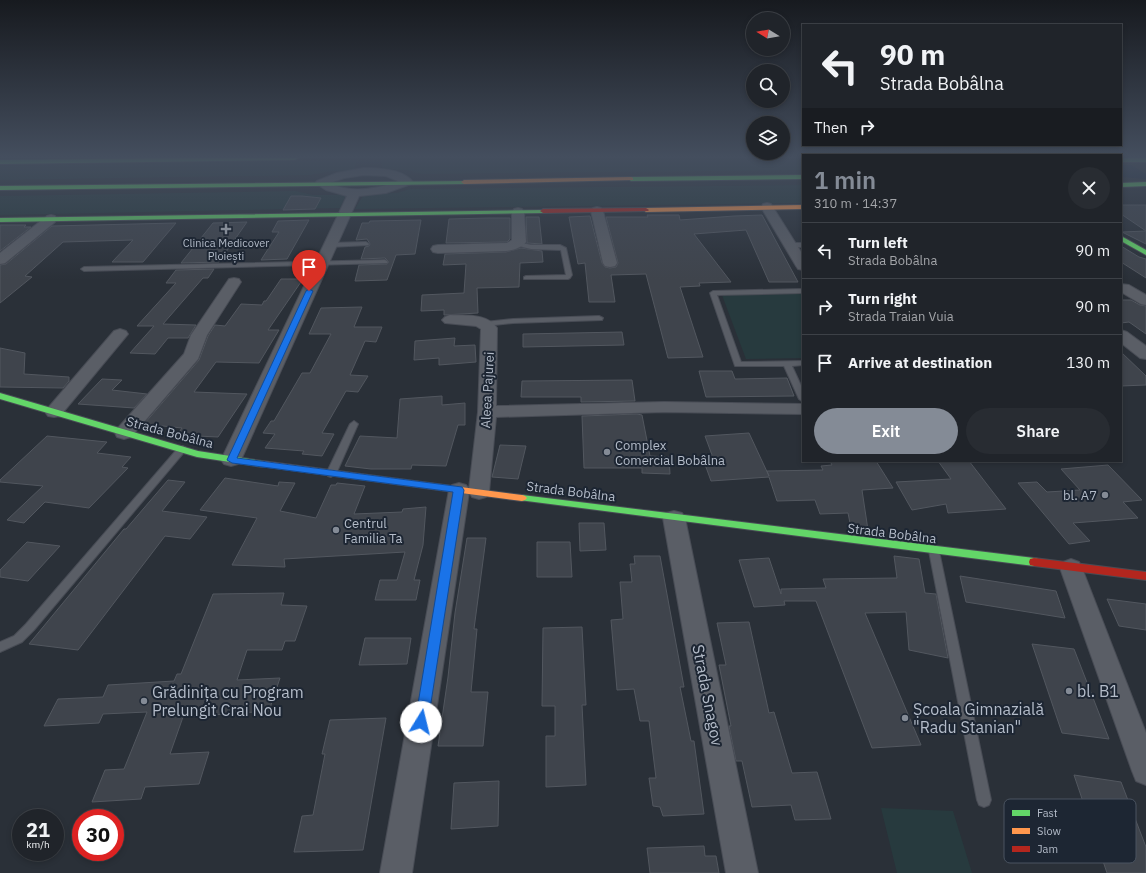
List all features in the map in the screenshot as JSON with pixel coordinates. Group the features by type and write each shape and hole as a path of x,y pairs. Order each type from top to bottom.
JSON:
{"main road":[{"path":"0,220 802,207"},
{"path":"1122,239 1146,253"},
{"name":"Strada Bobâlna","path":"0,396 124,433 182,449 232,460 934,551 1146,576"}],"street":[{"path":"232,460 352,199"},
{"path":"767,207 797,245 802,262"},
{"path":"597,211 610,263"},
{"path":"438,249 506,247 517,244 520,242 518,212"},
{"path":"0,260 51,219"},
{"path":"124,433 192,355 195,350 196,340 234,282"},
{"path":"1122,293 1142,299"},
{"path":"450,320 480,322 485,324"},
{"name":"Aleea Pajurei","path":"396,873 469,491 487,412 489,328 485,324"},
{"path":"54,412 120,334"},
{"path":"1122,336 1146,354"},
{"path":"487,412 664,407 802,409"},
{"name":"Strada Snagov","path":"674,518 742,873"},
{"path":"1071,568 1146,771"}],"lane":[{"path":"330,245 366,244"},
{"path":"517,244 525,247 560,247 564,249 569,275 568,277 526,278"},
{"path":"84,269 385,262"},
{"path":"802,291 713,293 738,364 802,363"},
{"path":"485,324 513,321 599,318"},
{"path":"787,363 802,397"},
{"path":"331,474 354,424"},
{"path":"0,647 18,639 30,627 182,449"},
{"path":"934,551 984,800"}],"green space":[{"path":"0,199 344,199 340,208 0,215"},
{"path":"361,199 802,199 802,203 355,209"},
{"path":"802,294 802,358 746,359 722,295"},
{"path":"881,808 953,811 972,873 897,873"}],"building":[{"path":"289,199 321,199 315,209 283,210"},
{"path":"1122,205 1146,205 1146,231 1122,215"},
{"path":"647,215 679,215 680,220 762,215 798,282 769,282 746,230 694,234 731,282 699,283 700,286 680,287 703,357 668,358 646,274 611,275 615,302 589,302 585,263 578,264 569,217 590,216 602,263 605,267 610,268 616,267 618,263 606,217 648,217"},
{"path":"526,217 539,217 542,244 527,243"},
{"path":"510,218 510,239 507,242 446,243 449,219"},
{"path":"309,220 287,259 261,260 279,232 272,232 278,221"},
{"path":"421,220 415,254 396,255 387,280 355,281 359,265 387,264 389,262 385,258 361,259 365,247 369,246 370,244 367,239 356,240 362,223 369,223 370,221"},
{"path":"247,222 219,262 181,263 213,223"},
{"path":"176,223 143,262 112,262 133,240 63,242 25,276 32,277 0,303 0,265 6,264 52,226"},
{"path":"0,225 26,225 24,227 31,227 0,251"},
{"path":"1146,231 1146,244 1122,232"},
{"path":"1122,247 1139,257 1146,259 1146,278 1122,263"},
{"path":"521,248 542,251 543,262 520,263 519,287 477,288 478,313 444,315 444,310 421,311 422,295 464,293 466,264 443,265 445,254 506,252"},
{"path":"214,269 208,278 203,278 163,324 196,325 188,338 168,338 155,354 130,353 154,326 137,326 176,283 166,283 176,270"},
{"path":"281,279 303,279 268,330 279,330 259,363 216,362 194,392 247,394 218,437 177,435 182,428 144,424 199,360 208,336 215,325 225,326 241,304 262,305"},
{"path":"1122,300 1131,300 1140,305 1146,306 1146,334 1129,322 1122,323"},
{"path":"362,307 354,327 382,327 376,342 365,341 350,375 368,376 358,392 346,391 322,433 334,434 322,456 302,454 304,451 265,448 275,434 263,433 271,421 274,421 302,373 310,373 331,334 309,334 321,308"},
{"path":"622,332 624,345 523,347 523,334"},
{"path":"455,338 454,346 475,345 476,362 439,365 439,358 414,360 415,341"},
{"path":"0,348 25,353 24,374 69,377 69,381 63,388 0,387"},
{"path":"1122,353 1146,376 1146,385 1122,386"},
{"path":"699,371 732,371 735,379 787,378 794,396 706,397"},
{"path":"102,379 122,380 112,390 147,394 134,408 78,404"},
{"path":"632,380 635,401 581,402 581,397 521,397 522,381"},
{"path":"442,396 442,405 465,403 465,425 458,425 446,466 412,465 411,469 371,469 345,466 360,436 397,438 400,399"},
{"name":"Complex Comercial Bobâlna","path":"642,415 650,456 669,457 670,474 642,473 642,468 584,468 582,416"},
{"path":"749,433 769,476 767,471 823,470 821,466 832,465 830,462 877,462 893,488 862,490 868,530 851,528 848,513 820,514 815,500 777,501 769,477 711,481 702,456 712,455 705,436"},
{"path":"47,436 107,442 97,453 131,457 122,467 128,468 89,508 45,502 24,523 7,520 43,486 0,482 0,480"},
{"path":"500,445 526,446 518,479 492,477"},
{"path":"939,462 970,462 1006,509 948,513 946,504 912,510 896,482 951,479"},
{"path":"1108,465 1142,500 1123,502 1138,518 1073,523 1090,541 1069,544 1018,483 1037,482 1047,492 1080,490 1061,469"},
{"path":"225,478 278,486 279,482 295,483 280,511 316,518 331,485 336,485 337,483 365,486 354,514 402,512 403,509 426,507 423,545 414,580 420,580 416,600 375,600 380,580 397,580 405,552 284,559 285,567 232,565 257,518 200,510"},
{"path":"168,480 185,482 162,511 207,517 190,539 165,536 78,650 29,644 124,529 126,529"},
{"path":"579,523 604,523 606,550 580,551"},
{"path":"467,538 486,538 474,629 477,629 471,692 488,692 483,746 438,746 455,613"},
{"path":"27,542 60,546 28,581 0,577 0,570"},
{"path":"537,542 570,542 572,577 537,577"},
{"path":"634,556 660,556 684,687 680,687 691,741 694,741 704,814 663,816 660,807 653,806 649,778 656,778 649,721 640,721 634,689 617,690 611,620 623,619 620,582 632,582 630,564 635,564"},
{"path":"894,556 919,559 925,593 936,594 948,658 909,650 906,612 865,613 921,745 872,748 816,601 784,601 785,605 754,607 739,560 769,558 781,594 781,589 826,588 823,579 897,578"},
{"path":"960,576 1056,591 1065,618 966,602"},
{"path":"284,593 281,605 307,606 295,641 285,641 282,650 247,650 237,680 280,678 269,711 183,717 170,754 209,752 199,784 145,787 141,799 92,802 105,770 124,769 147,712 103,714 99,723 44,726 58,699 103,697 108,685 174,681 177,674 181,674 213,594"},
{"path":"1107,599 1146,604 1146,630 1119,626"},
{"path":"749,622 769,713 774,712 792,773 817,772 831,819 795,820 791,805 752,807 742,761 736,761 729,726 731,726 719,665 726,665 717,623"},
{"path":"582,627 586,705 582,705 586,785 546,787 546,736 555,736 555,706 542,706 543,628"},
{"path":"365,638 411,638 407,664 359,665"},
{"name":"bl. B1","path":"1032,644 1074,649 1109,739 1062,733"},
{"path":"386,718 363,850 294,852 302,816 313,815 325,754 322,754 330,720"},
{"path":"1074,775 1121,782 1128,799 1082,799"},
{"path":"499,781 498,826 451,829 454,783"},
{"path":"1136,821 1146,847 1146,873 1107,873 1104,863 1136,863"},
{"path":"704,846 705,856 716,856 719,873 650,873 647,848"}],"traffic: fast":[{"path":"0,220 543,211"},
{"path":"1122,239 1146,253"},
{"path":"0,396 197,454 262,464"},
{"path":"522,498 1034,562"}],"traffic: slow":[{"path":"646,210 802,207"},
{"path":"262,464 522,498"}],"traffic: jam":[{"path":"543,211 646,210"},
{"path":"1034,562 1146,576"}],"place":[{"name":"Clinica Medicover Ploiești","path":"226,229"},
{"name":"Complex Comercial Bobâlna","path":"607,452"},
{"name":"bl. A7","path":"1105,495"},
{"name":"Centrul Familia Ta","path":"336,530"},
{"name":"bl. B1","path":"1069,691"},
{"name":"Grădinița cu Program Prelungit Crai Nou","path":"144,701"},
{"name":"Școala Gimnazială \"Radu Stanian\"","path":"905,718"}],"route":[{"path":"309,291 232,460 459,490 421,722"}]}
